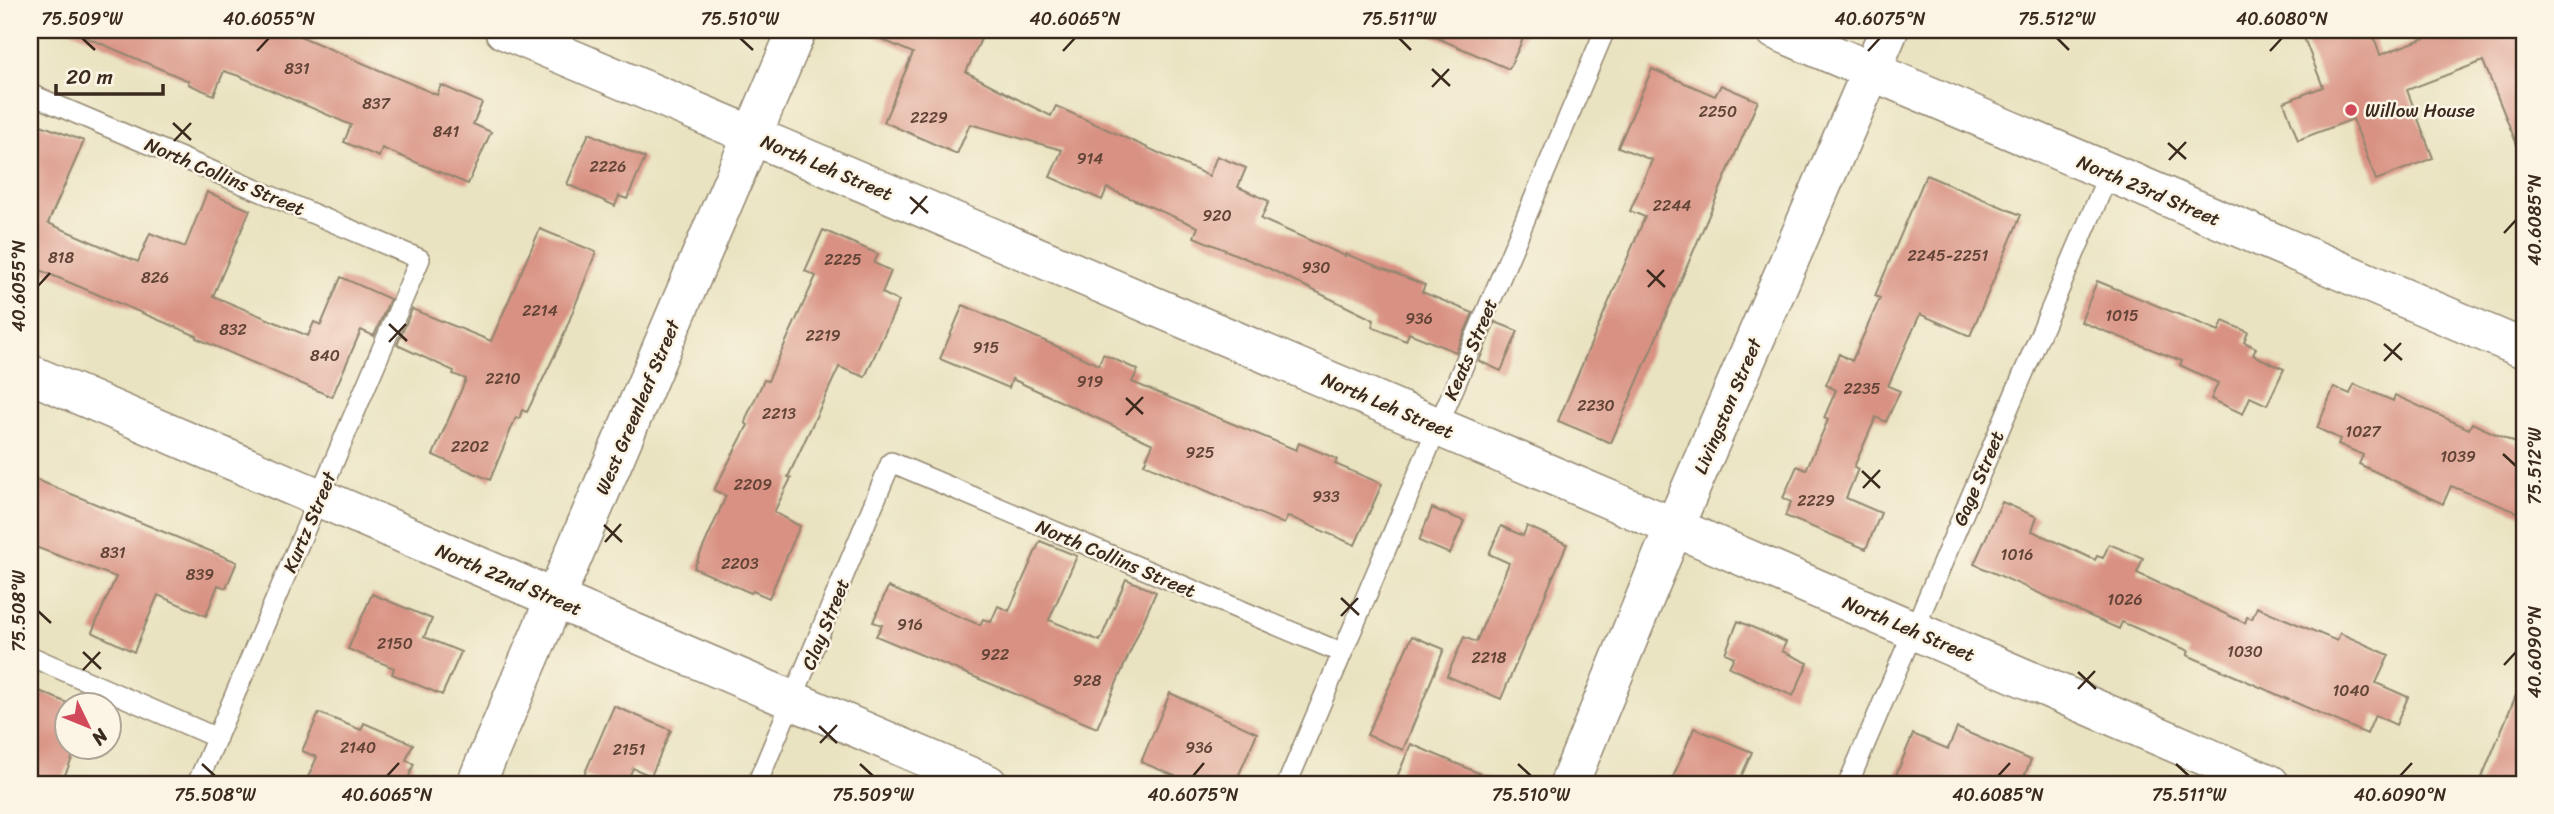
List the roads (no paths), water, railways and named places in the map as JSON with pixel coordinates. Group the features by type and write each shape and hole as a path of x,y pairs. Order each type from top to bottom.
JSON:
{"street":[{"name":"North Leh Street","path":"504,30 1675,527 2270,784"},
{"name":"West Greenleaf Street","path":"477,784 797,30"},
{"name":"North 23rd Street","path":"1775,30 2524,349"},
{"name":"Livingston Street","path":"1569,784 1675,527 1889,30"},
{"name":"North 22nd Street","path":"30,374 988,784"}],"lane":[{"name":"Keats Street","path":"1287,784 1605,30"},
{"name":"North Collins Street","path":"30,94 420,259"},
{"name":"Gage Street","path":"1848,784 2109,173"},
{"name":"Kurtz Street","path":"197,784 420,259"},
{"name":"North Collins Street","path":"891,462 1342,653"},
{"name":"Clay Street","path":"757,784 891,462"},
{"path":"30,656 217,738"}],"place":[{"name":"Willow House","path":"2351,110"}]}
